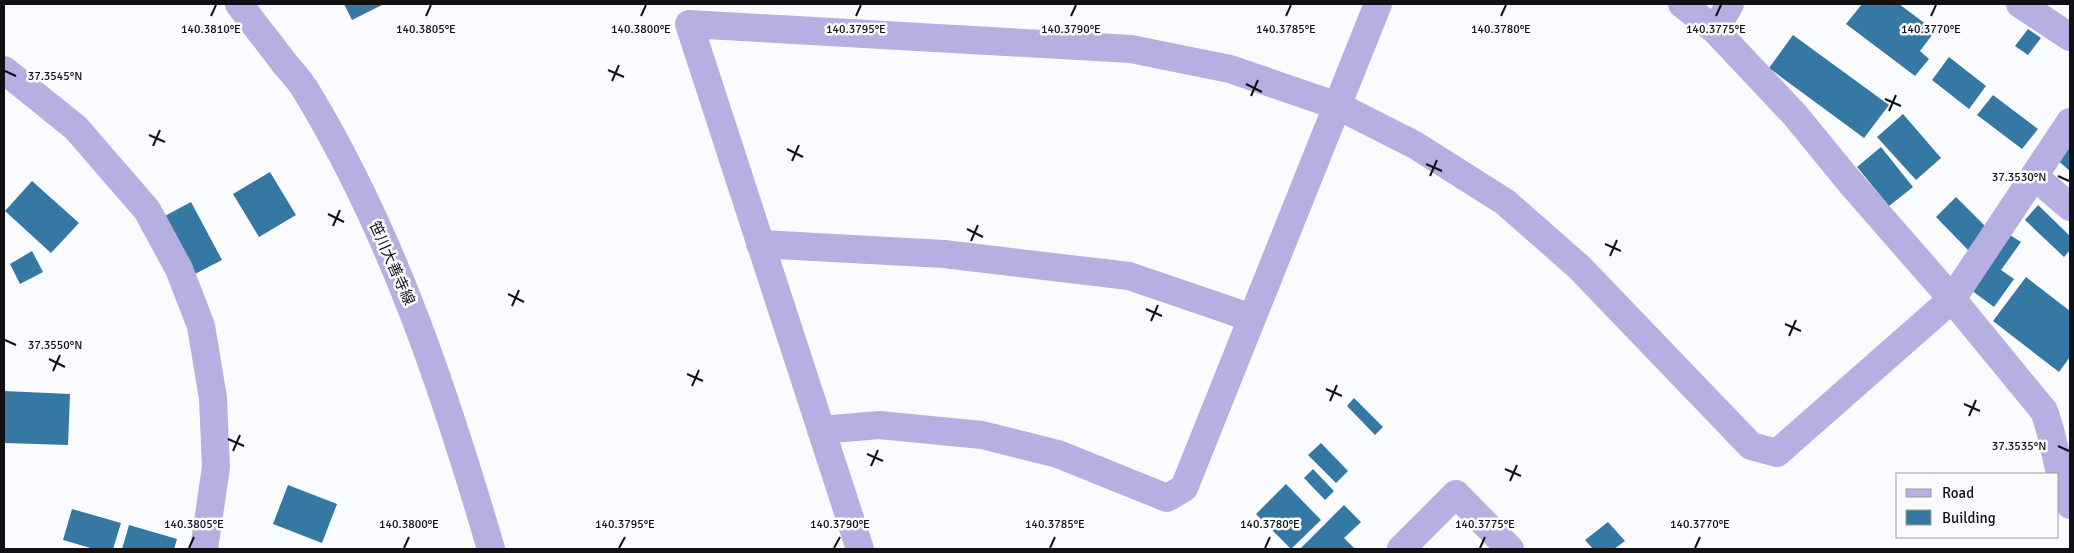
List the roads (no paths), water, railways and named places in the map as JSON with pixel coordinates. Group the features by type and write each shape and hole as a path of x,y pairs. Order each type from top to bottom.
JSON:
{"street":[{"name":"笹川大善寺線","path":"239,4 307,92 342,155 389,252 430,358 462,452 491,549"},
{"path":"821,430 879,424 982,434 1058,454 1167,498 1184,488 1378,4"},
{"path":"1682,4 1714,30 1795,115 1849,181 1952,299 2044,412 2050,428 2063,488 2070,505"},
{"path":"1714,30 1730,4"},
{"path":"2020,4 2070,37"},
{"path":"860,549 684,14 1131,49 1230,69 1338,106 1415,145 1505,202 1579,268 1751,446 1776,453 1952,299 2070,122"},
{"path":"4,70 76,128 147,210 179,269 201,326 213,398 216,467 204,549"},
{"path":"2034,176 2070,207"},
{"path":"760,244 944,254 1129,276 1252,318"},
{"path":"1401,549 1456,494 1510,549"}]}
